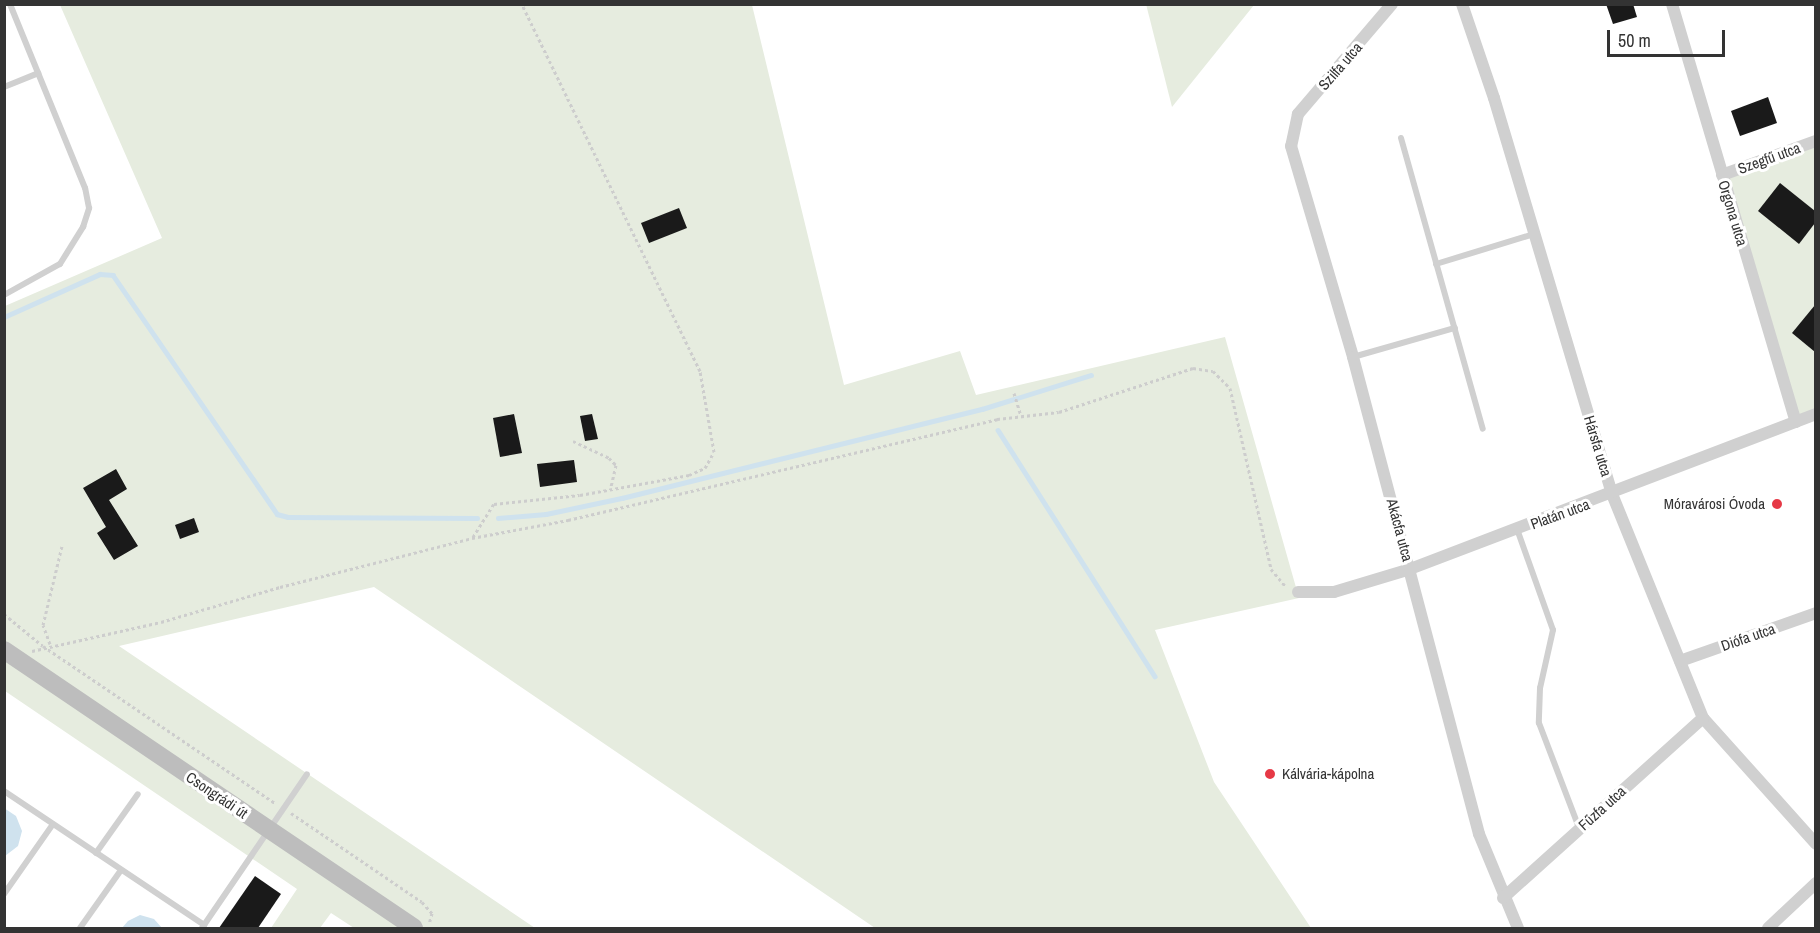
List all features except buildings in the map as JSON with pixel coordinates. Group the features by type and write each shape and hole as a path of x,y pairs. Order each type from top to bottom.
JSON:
{"main road":[{"name":"Csongrádi út","path":"4,650 414,928"}],"street":[{"name":"Szilfa utca","path":"1292,129 1298,114 1392,4"},
{"name":"Hársfa utca","path":"1462,4 1612,494 1703,718 1815,844"},
{"name":"Orgona utca","path":"1672,4 1796,422"},
{"name":"Akácfa utca","path":"1292,129 1291,146 1353,357 1479,834 1503,898 1518,928"},
{"name":"Szegfű utca","path":"1722,175 1815,141"},
{"name":"Platán utca","path":"1298,592 1334,592 1410,569 1612,494 1815,414"},
{"name":"Diófa utca","path":"1680,661 1815,613"},
{"name":"Fűzfa utca","path":"1503,898 1703,718"},
{"path":"1768,928 1815,883"}],"lane":[{"path":"4,295 60,264 83,227 88,208 85,188 10,4"},
{"path":"4,87 38,74"},
{"path":"1401,138 1483,429"},
{"path":"1437,264 1534,234"},
{"path":"1353,357 1455,328"},
{"path":"1517,529 1553,630 1539,696 1539,723 1579,828"},
{"path":"4,790 203,927 308,774"},
{"path":"96,853 138,794"},
{"path":"4,894 53,824"},
{"path":"80,928 121,870"}],"path":[{"path":"472,538 494,504 580,495 688,475 705,468 714,452 700,371 522,4"},
{"path":"21,662 43,646 50,644 161,622 280,587 472,538 1021,416 1089,405 1193,368 1213,370 1230,388 1271,569 1279,581 1298,592"},
{"path":"1014,393 1021,416"},
{"path":"573,441 609,458 616,465 611,488"},
{"path":"50,644 43,625 62,546"},
{"path":"4,614 43,646 422,902 432,913 427,928"}],"shaded area":[{"path":"1146,4 1254,4 1254,5 1172,107"},
{"path":"60,5 752,5 844,385 960,351 976,395 1225,337 1299,598 1155,630 1214,782 1311,928 875,928 374,587 119,646 535,928 354,928 331,913 320,928 271,928 297,889 5,691 5,306 162,238"},
{"path":"1815,141 1815,414 1796,422 1722,175"}],"water":[{"path":"4,808 16,816 22,831 18,846 5,856"},
{"path":"140,915 154,919 162,928 122,928 128,921"}],"waterway":[{"path":"4,317 100,274 113,275 277,514 288,517 477,518"},
{"path":"498,518 546,514 622,498 982,409 1091,375"},
{"path":"998,430 1155,676"}],"place":[{"name":"Móravárosi Óvoda","path":"1777,504"},
{"name":"Kálvária-kápolna","path":"1270,774"}]}
